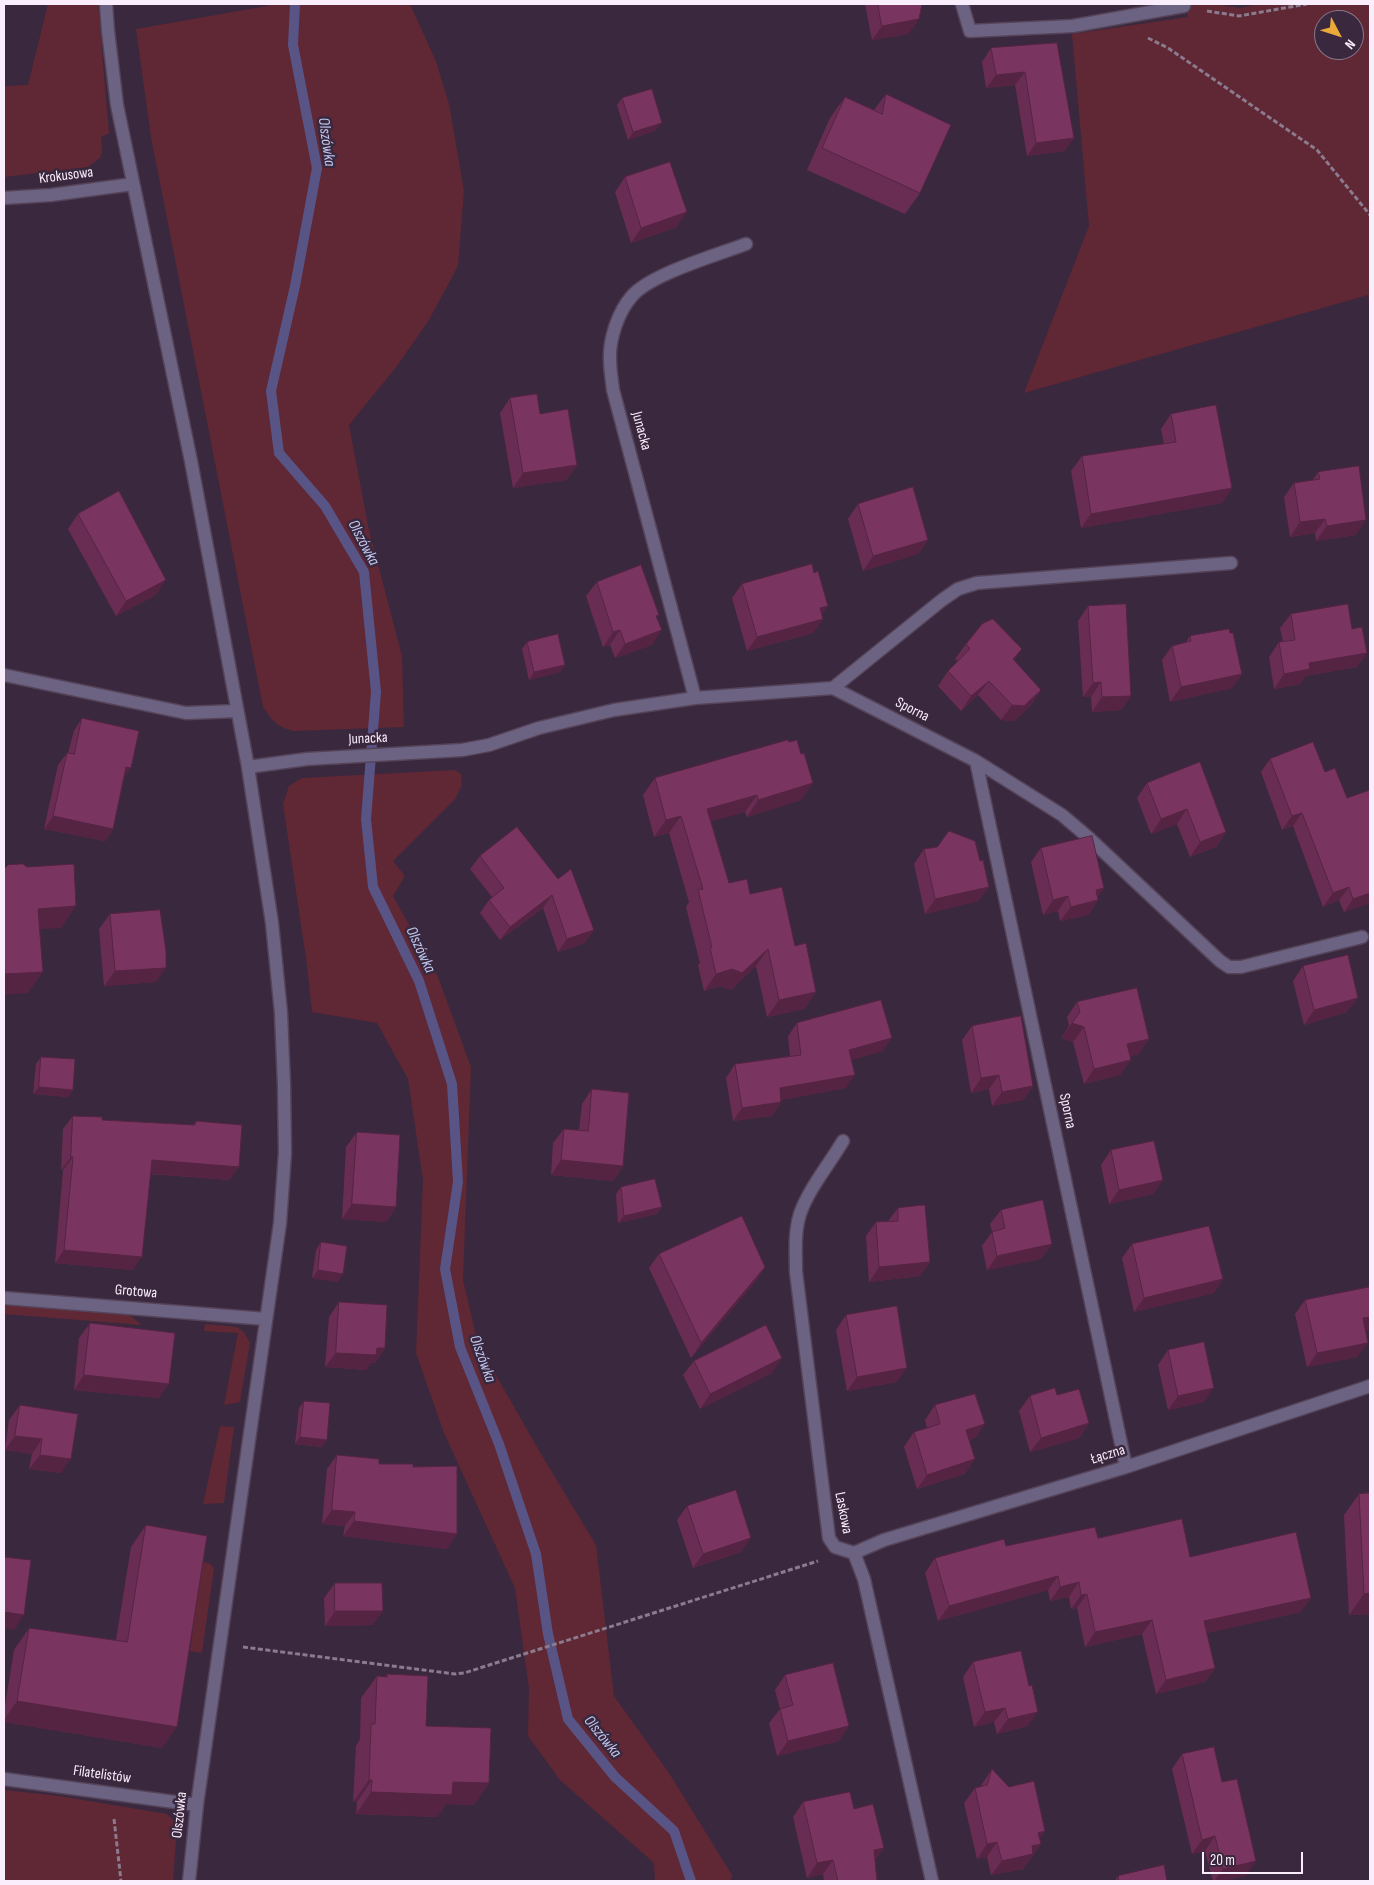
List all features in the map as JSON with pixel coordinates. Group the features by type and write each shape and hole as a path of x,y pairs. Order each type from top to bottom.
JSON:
{"street":[{"name":"Olszówka","path":"106,4 117,105 191,461 248,767 272,923 281,1013 285,1153 280,1223 197,1805 189,1881"},
{"path":"962,4 970,32 1073,26 1184,6"},
{"name":"Krokusowa","path":"4,198 51,195 132,184"},
{"name":"Junacka","path":"695,698 613,390 610,359 613,336 621,314 632,296 646,284 666,274 746,244"},
{"path":"833,688 942,600 958,589 977,582 1232,563"},
{"path":"4,675 186,713 237,711"},
{"name":"Junacka","path":"248,767 307,759 462,750 489,745 540,728 614,710 695,698 833,688"},
{"name":"Sporna","path":"833,688 976,761 1062,815 1220,961 1229,967 1241,967 1362,937"},
{"name":"Sporna","path":"976,761 1126,1467"},
{"name":"Laskowa","path":"843,1141 811,1192 800,1214 795,1239 796,1272 826,1527 829,1538 835,1548 854,1553 864,1579 932,1881"},
{"name":"Grotowa","path":"4,1298 266,1319"},
{"name":"Łączna","path":"854,1553 884,1540 1126,1467 1370,1386"},
{"name":"Filatelistów","path":"4,1779 197,1805"}],"path":[{"path":"1184,6 1239,16 1307,4"},
{"path":"1112,18 1168,48 1317,150 1370,215"},
{"path":"240,1647 455,1674 464,1673 813,1564 825,1558 835,1548"},
{"path":"111,1793 121,1881"}],"shaded area":[{"path":"48,4 98,4 109,133 101,137 102,152 100,158 88,167 4,177 4,86 28,85"},
{"path":"268,4 410,4 436,61 449,104 464,191 458,266 429,320 397,366 349,425 369,530 402,656 404,727 293,731 275,722 263,707 151,137 136,29 267,6"},
{"path":"1185,4 1215,4 1240,8 1260,4 1370,4 1370,309 1368,295 1024,393 1089,226 1072,34 1188,17"},
{"path":"455,770 461,774 462,785 455,799 393,861 405,876 393,896 438,977 471,1067 463,1280 478,1344 596,1545 614,1696 669,1773 732,1875 731,1881 655,1881 654,1863 560,1780 528,1736 529,1688 515,1588 444,1433 416,1353 423,1180 408,1079 377,1023 312,1012 307,965 283,804 289,786 302,778"},
{"path":"4,1305 128,1314 142,1325 4,1314"},
{"path":"205,1324 237,1327 244,1332 250,1343 240,1402 224,1405 238,1333 204,1331"},
{"path":"220,1426 234,1427 224,1503 203,1504"},
{"path":"199,1561 209,1563 214,1568 202,1653 190,1651 193,1628 188,1626"},
{"path":"4,1790 59,1796 167,1814 174,1821 177,1828 173,1881 4,1881"}],"building":[{"path":"878,4 922,4 919,19 882,26"},
{"path":"1057,43 1074,138 1036,143 1025,72 996,75 991,48"},
{"path":"652,89 662,123 633,132 622,98"},
{"path":"886,94 951,125 920,193 822,148 845,97 882,114"},
{"path":"670,162 687,212 641,228 625,177"},
{"path":"537,394 540,414 568,409 577,465 523,473 510,398"},
{"path":"1216,405 1232,488 1091,514 1082,456 1176,442 1171,414"},
{"path":"1359,466 1366,520 1327,526 1325,519 1300,522 1294,483 1320,479 1318,472"},
{"path":"913,487 928,540 873,556 858,504"},
{"path":"119,491 166,580 126,601 78,514"},
{"path":"812,564 814,573 818,571 828,606 820,608 823,619 757,637 742,584"},
{"path":"641,565 659,615 656,616 662,630 625,644 620,630 613,632 597,582"},
{"path":"1126,604 1131,696 1102,697 1101,682 1093,683 1088,606"},
{"path":"1348,604 1352,629 1362,627 1367,653 1309,663 1310,669 1284,674 1279,642 1295,640 1291,614"},
{"path":"993,619 1022,649 1013,659 1041,690 1024,706 1012,705 989,681 971,696 948,671 970,649 966,644 982,624"},
{"path":"1229,629 1230,633 1233,633 1242,674 1181,687 1172,646 1191,641 1190,636"},
{"path":"558,634 565,665 534,672 527,642"},
{"path":"82,718 139,731 131,768 126,767 113,829 53,816 67,753 74,754"},
{"path":"788,740 789,742 797,740 801,754 804,753 813,783 758,800 757,795 707,809 729,883 747,879 750,894 782,887 795,946 806,943 816,992 779,1000 768,949 742,973 732,969 716,974 710,948 712,947 698,890 703,889 681,816 666,820 655,778"},
{"path":"1313,742 1325,772 1335,768 1347,798 1370,790 1370,893 1353,899 1349,887 1333,893 1302,813 1292,816 1270,759"},
{"path":"1200,762 1226,832 1200,842 1187,809 1161,819 1147,783"},
{"path":"517,827 558,879 571,869 594,930 567,939 552,895 510,927 489,900 504,888 480,856"},
{"path":"949,831 975,841 980,861 983,860 989,887 935,899 924,849 937,847"},
{"path":"1092,836 1104,888 1096,890 1098,900 1071,907 1068,896 1053,900 1041,848"},
{"path":"23,864 27,867 74,864 76,906 38,909 43,972 5,974 4,869 8,865"},
{"path":"160,910 166,951 166,968 115,971 110,914"},
{"path":"1348,955 1358,998 1314,1010 1303,966"},
{"path":"1137,988 1149,1039 1127,1044 1131,1060 1094,1069 1084,1027 1072,1023 1080,1012 1077,1002"},
{"path":"881,1000 892,1038 849,1050 855,1075 780,1088 781,1102 742,1108 735,1064 801,1055 797,1023"},
{"path":"1021,1016 1033,1086 1002,1092 999,1075 981,1078 972,1026"},
{"path":"41,1057 75,1059 73,1090 39,1087"},
{"path":"592,1089 629,1093 623,1166 561,1160 564,1129 588,1131"},
{"path":"73,1116 102,1117 102,1120 195,1125 196,1121 242,1125 239,1167 152,1160 142,1257 64,1250 73,1157 71,1157"},
{"path":"357,1132 400,1135 396,1207 352,1204"},
{"path":"1154,1141 1163,1180 1119,1190 1111,1150"},
{"path":"655,1179 662,1207 624,1216 621,1187"},
{"path":"1043,1200 1052,1244 997,1256 992,1232 1005,1228 1001,1210"},
{"path":"925,1205 930,1262 879,1267 876,1222 898,1221 898,1208"},
{"path":"742,1216 765,1267 701,1343 659,1254"},
{"path":"1209,1226 1223,1279 1144,1298 1132,1244"},
{"path":"321,1242 347,1246 343,1274 318,1270"},
{"path":"1370,1287 1370,1317 1363,1318 1368,1343 1317,1353 1305,1300"},
{"path":"339,1302 387,1305 385,1348 377,1348 376,1355 336,1353"},
{"path":"897,1306 907,1368 857,1377 846,1315"},
{"path":"90,1323 175,1333 169,1384 84,1375"},
{"path":"766,1325 782,1358 710,1394 694,1361"},
{"path":"1204,1342 1214,1388 1178,1396 1168,1350"},
{"path":"1055,1388 1057,1395 1079,1389 1089,1423 1041,1438 1030,1396"},
{"path":"975,1394 985,1424 966,1430 975,1459 927,1475 914,1432 940,1424 935,1405"},
{"path":"304,1401 330,1403 327,1440 300,1437"},
{"path":"20,1405 78,1414 71,1459 40,1455 42,1439 15,1436"},
{"path":"337,1455 379,1459 379,1464 413,1464 413,1467 457,1466 457,1534 354,1521 355,1512 332,1510"},
{"path":"736,1490 751,1538 703,1554 687,1506"},
{"path":"1370,1493 1370,1593 1364,1594 1359,1494"},
{"path":"1182,1519 1190,1557 1296,1532 1311,1598 1204,1621 1215,1668 1166,1680 1152,1620 1095,1632 1087,1594 1081,1595 1079,1582 1060,1587 1058,1576 949,1606 935,1558 1004,1539 1006,1546 1095,1527 1098,1538"},
{"path":"146,1525 207,1536 177,1727 17,1701 29,1628 127,1642"},
{"path":"4,1557 31,1560 24,1615 4,1612"},
{"path":"335,1583 382,1583 383,1611 335,1611"},
{"path":"1021,1651 1029,1686 1032,1685 1038,1712 1008,1719 1005,1708 985,1712 973,1662"},
{"path":"833,1663 849,1726 788,1741 780,1709 793,1705 785,1675"},
{"path":"387,1674 428,1676 426,1726 491,1728 489,1783 453,1782 452,1795 371,1792 372,1780 369,1780 371,1724 375,1724 377,1676 387,1677"},
{"path":"1214,1747 1222,1782 1237,1779 1256,1861 1223,1869 1215,1836 1202,1840 1182,1754"},
{"path":"992,1769 1009,1787 1034,1781 1045,1831 1038,1833 1041,1844 1032,1846 1033,1854 1002,1861 997,1842 987,1844 975,1788 987,1785"},
{"path":"850,1792 854,1809 873,1804 884,1848 874,1850 877,1881 838,1881 833,1860 817,1863 803,1802"},
{"path":"1164,1865 1167,1881 1119,1881 1118,1876"}],"waterway":[{"name":"Olszówka","path":"295,4 293,45 317,168 295,286 271,391 279,453 325,506 364,572 376,692 366,819 373,887 419,981 452,1084 458,1182 445,1269 460,1347 499,1444 536,1554 548,1634 568,1719 615,1777 674,1831 691,1881"}]}
